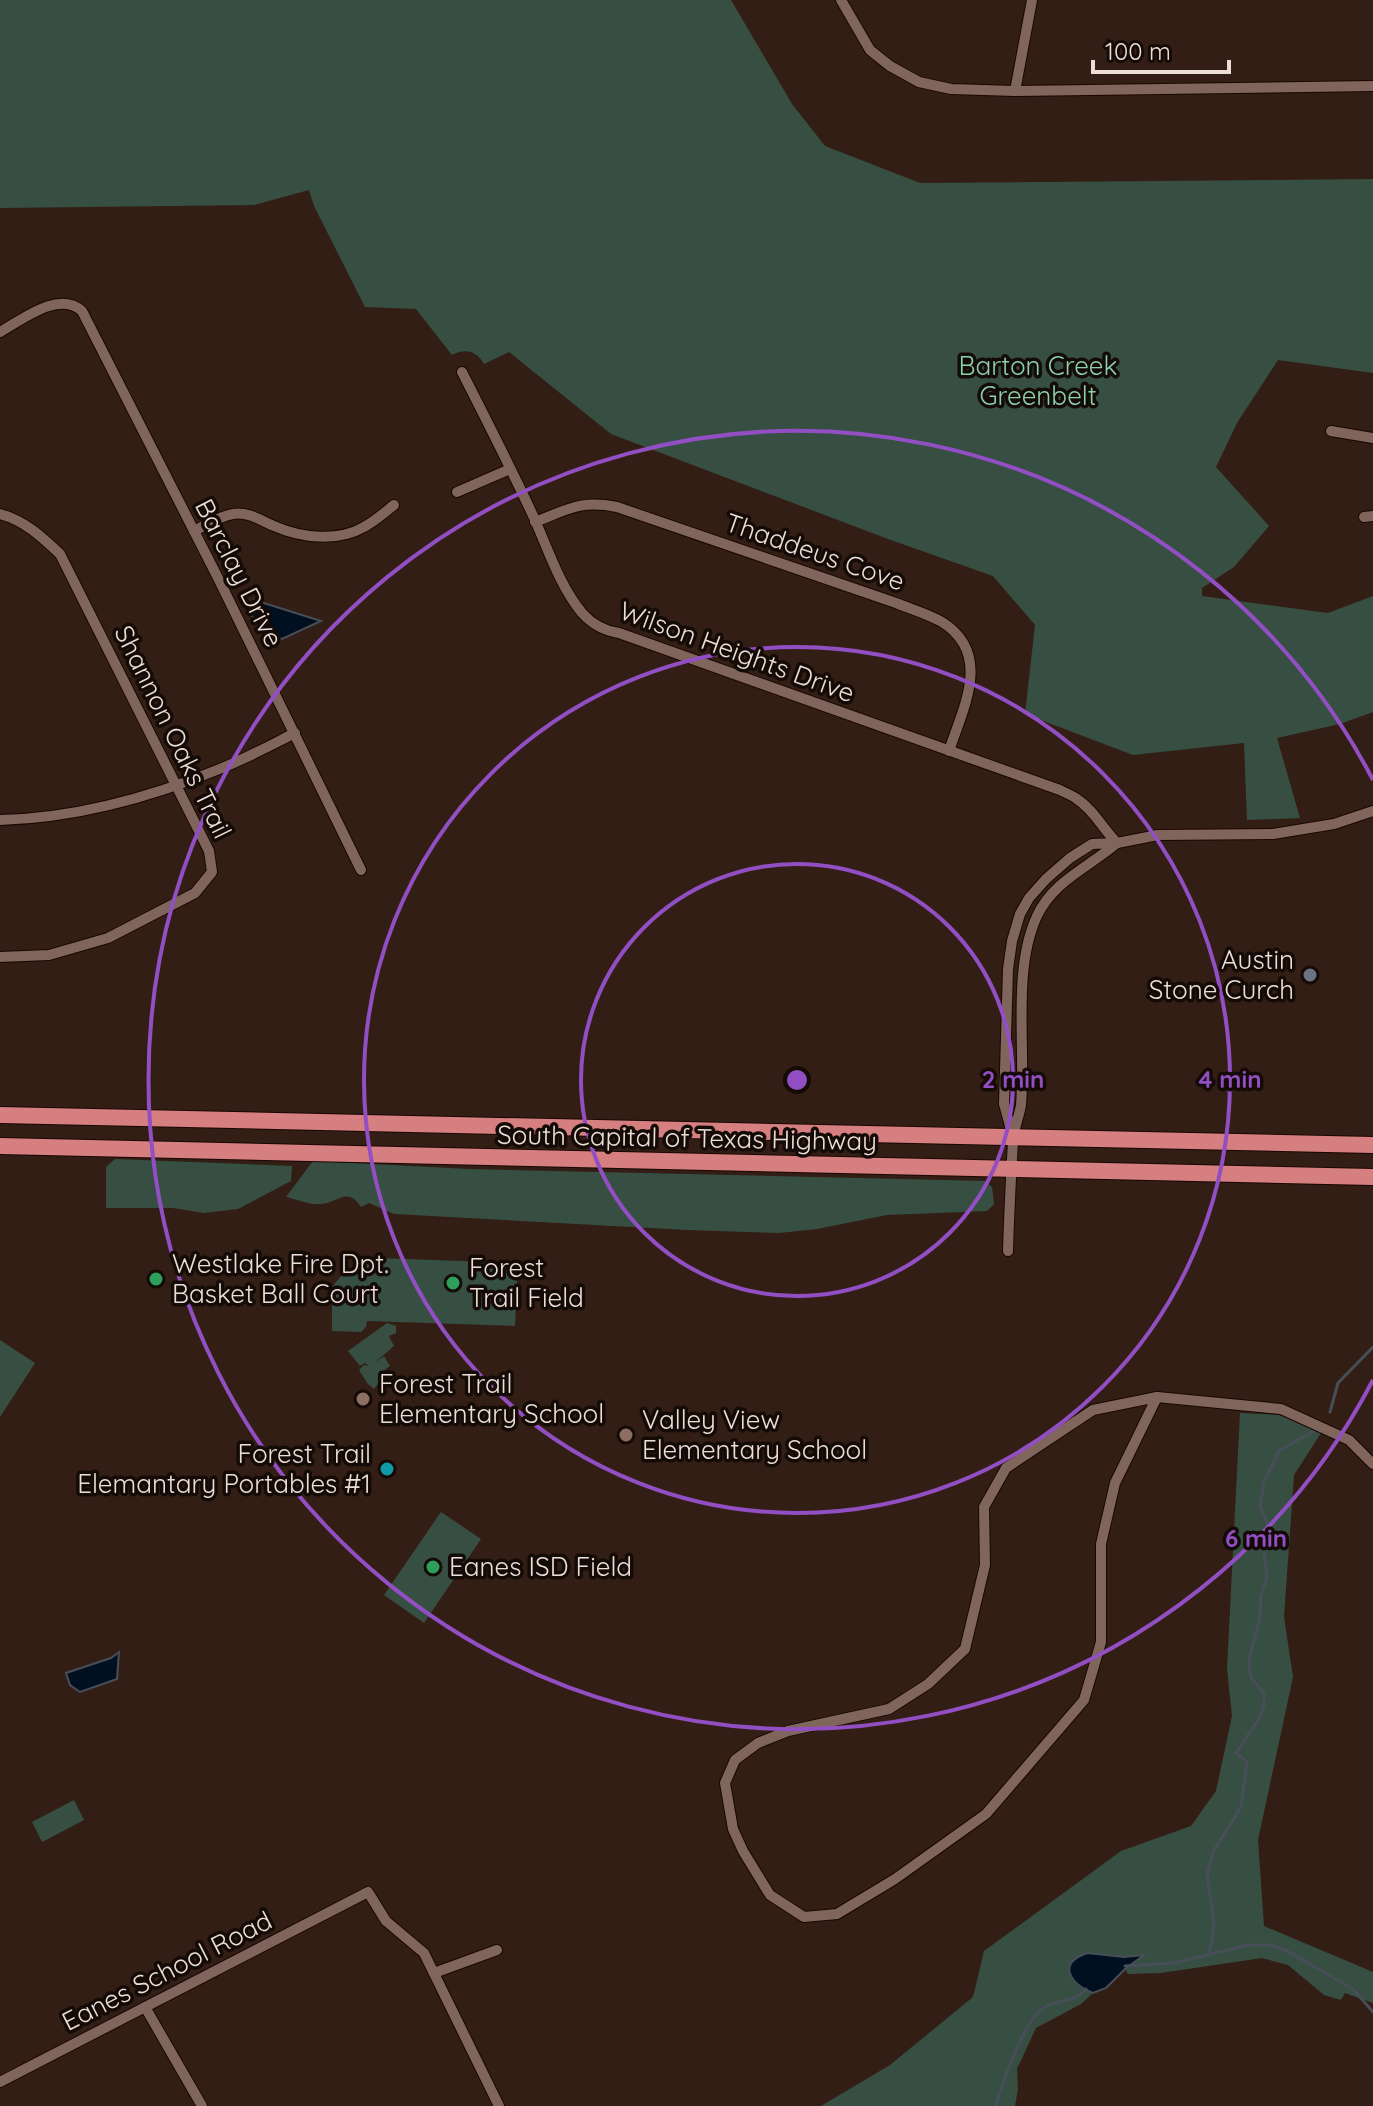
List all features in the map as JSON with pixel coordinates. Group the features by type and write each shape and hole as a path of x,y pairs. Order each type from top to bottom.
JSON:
{"highway":[{"name":"South Capital of Texas Highway","path":"0,1115 1373,1145"},
{"name":"South Capital of Texas Highway","path":"0,1146 1373,1177"}],"street":[{"path":"841,0 870,50 890,66 919,82 951,89 1015,91 1373,86"},
{"path":"1015,91 1032,0"},
{"name":"Barclay Drive","path":"0,332 59,303 70,303 82,311 361,870"},
{"name":"Wilson Heights Drive","path":"462,372 566,590 585,616 595,624 1060,790 1078,799 1117,843"},
{"path":"1331,431 1373,438"},
{"path":"457,492 510,469"},
{"name":"Thaddeus Cove","path":"535,522 582,504 617,507 896,603 941,622 962,640 971,665 968,694 949,751"},
{"path":"194,531 236,513 300,534 320,537 343,535 362,529 394,505"},
{"name":"Shannon Oaks Trail","path":"0,514 12,516 37,532 60,554 209,851 212,872 195,893 108,938 49,955 0,957"},
{"path":"0,820 33,819 90,810 176,786 226,767 295,733"},
{"path":"1013,1137 1004,1104 1006,1001 1012,941 1020,914 1046,879 1092,844 1158,835 1273,834 1334,824 1373,811"},
{"path":"1008,1251 1013,1137 1021,1107 1022,1004 1028,944 1036,917 1062,882 1117,843"},
{"path":"1157,1397 1115,1483 1101,1544 1101,1642 1084,1700 986,1814 895,1879 837,1914 804,1917 770,1895 733,1829 725,1783 735,1760 758,1743 788,1731 889,1709 928,1684 965,1649 985,1565 984,1507 1006,1468 1093,1410 1157,1397 1281,1409 1349,1440 1373,1464"},
{"name":"Eanes School Road","path":"0,2082 368,1892 386,1921 424,1953 434,1973"},
{"path":"497,1950 434,1973 499,2106"},
{"path":"145,2007 202,2106"}],"green space":[{"name":"Barton Creek Greenbelt","path":"0,0 731,0 792,104 825,146 920,183 1373,179 1373,373 1278,360 1237,423 1216,467 1269,526 1234,567 1202,588 1202,596 1328,613 1373,596 1373,712 1340,724 1277,738 1300,818 1247,820 1244,743 1133,755 1025,714 1035,625 993,576 611,434 509,352 484,364 470,352 452,355 416,309 365,307 309,190 254,205 0,208"},
{"path":"115,1159 292,1166 291,1181 238,1209 204,1213 173,1208 106,1208 106,1167"},
{"path":"313,1161 469,1169 985,1181 992,1187 994,1204 987,1211 887,1215 779,1233 394,1214 369,1203 361,1207 346,1196 315,1204 286,1197"},
{"name":"Forest Trail Field","path":"378,1258 518,1263 515,1326 367,1321 361,1332 332,1331 332,1287 342,1275 351,1275 357,1264"},
{"path":"387,1323 396,1326 396,1333 389,1336 394,1346 373,1364 384,1356 390,1366 379,1374 380,1381 374,1389 359,1370 364,1365 369,1366 365,1363 360,1366 348,1351"},
{"path":"0,1340 35,1363 0,1417"},
{"path":"1240,1413 1280,1415 1321,1433 1294,1475 1284,1617 1293,1677 1258,1840 1264,1926 1373,1972 1373,2003 1345,1993 1341,2000 1324,1995 1288,1965 1262,1958 1161,1973 1128,1974 1125,1969 1142,1956 1087,1953 1080,1987 1093,1993 1081,2004 1036,2028 1017,2069 1015,2106 821,2106 890,2065 973,1997 984,1951 1121,1851 1191,1826 1216,1791 1232,1716 1227,1669"},
{"name":"Eanes ISD Field","path":"441,1512 481,1539 424,1623 384,1595"},
{"path":"74,1800 84,1820 42,1842 32,1822"}],"water":[{"path":"254,600 321,621 282,639 261,632 250,612"},
{"path":"119,1652 117,1679 80,1692 70,1685 66,1673 111,1658"},
{"path":"1087,1953 1124,1957 1144,1955 1106,1988 1093,1993 1073,1979 1069,1968 1077,1958"}],"waterway":[{"path":"1330,1412 1338,1383 1373,1347"},
{"path":"1208,1955 1214,1922 1207,1875 1213,1852 1241,1807 1247,1762 1236,1753 1260,1717 1264,1705 1264,1693 1252,1679 1249,1668 1267,1576 1264,1552 1267,1522 1260,1507 1264,1481 1280,1450 1316,1430"},
{"path":"1125,1966 1174,1963 1248,1945 1272,1945 1353,1989 1373,2012"},
{"path":"996,2106 1015,2052 1030,2023 1046,2006 1078,1996 1086,1989"}],"place":[{"name":"Austin Stone Curch","path":"1310,975"},
{"name":"Westlake Fire Dpt. Basket Ball Court","path":"156,1279"},
{"name":"Forest Trail Field","path":"453,1283"},
{"name":"Forest Trail Elementary School","path":"363,1399"},
{"name":"Valley View Elementary School","path":"626,1435"},
{"name":"Forest Trail Elemantary Portables #1","path":"387,1469"},
{"name":"Eanes ISD Field","path":"433,1567"}]}
